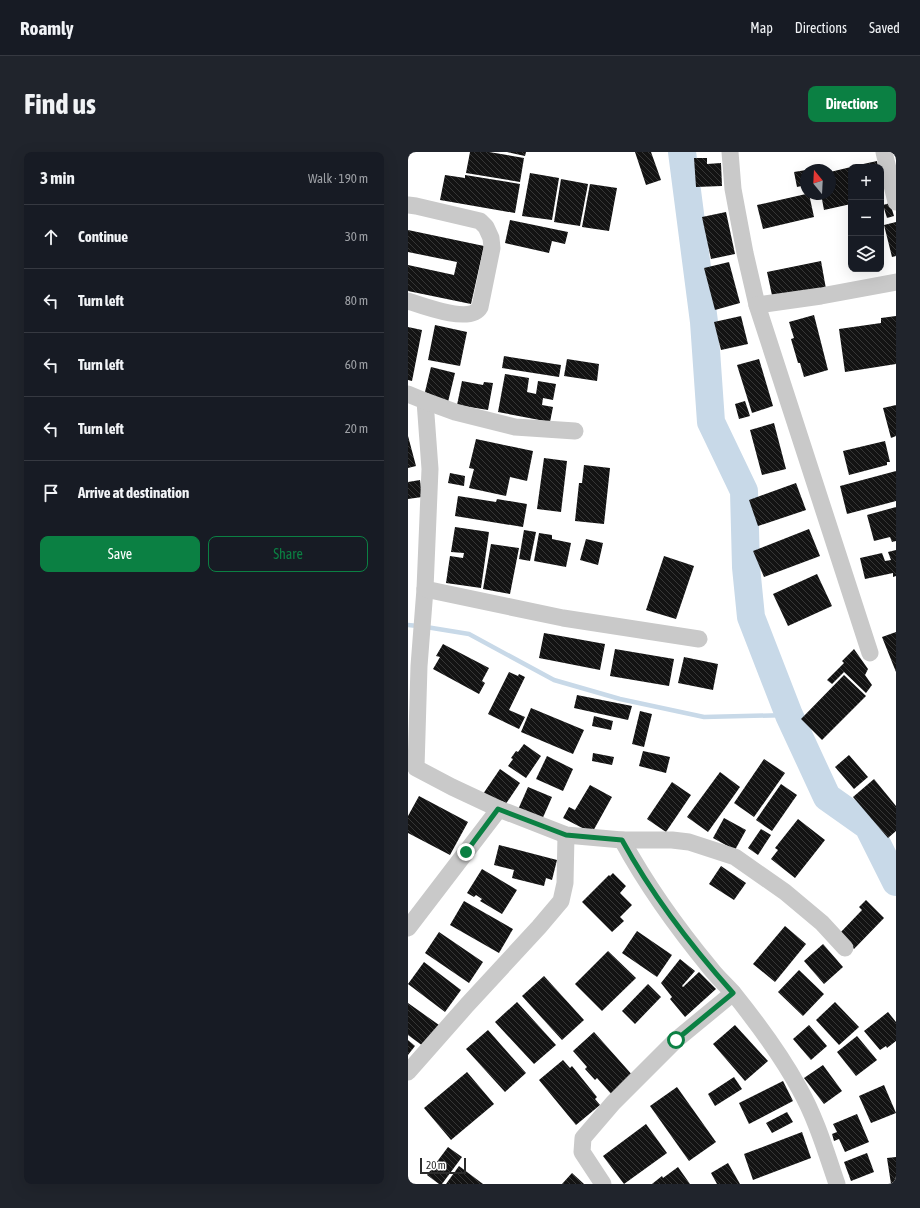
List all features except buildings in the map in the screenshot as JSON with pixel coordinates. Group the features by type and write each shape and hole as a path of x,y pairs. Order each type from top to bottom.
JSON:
{"street":[{"path":"730,152 733,189 757,305 870,653"},
{"path":"884,152 896,202"},
{"path":"408,205 480,221 486,227 491,238 492,248 478,311 465,315 453,314 408,302"},
{"path":"757,305 821,296 896,282"},
{"path":"408,394 455,412 515,427 575,431"},
{"path":"425,401 430,469 425,589 412,770 498,809 566,835 622,840 672,840 689,842 735,857 791,897 822,923 846,948"},
{"path":"425,589 564,618 699,639"},
{"path":"408,928 498,809"},
{"path":"408,1072 561,901 565,883 566,835"},
{"path":"622,840 639,871 676,923 712,970 733,993 767,1038 800,1089 821,1136 837,1184"},
{"path":"604,1184 582,1152 583,1138 613,1104 676,1040 733,993"}],"waterway":[{"path":"682,152 704,322 711,422 744,491 746,567 751,617 789,715 827,797 868,826 896,882"},
{"path":"408,625 418,626"},
{"path":"426,627 469,634 554,680 620,699 704,717 789,715"}],"route":[{"path":"466,852 498,809 566,835 622,840 639,871 676,923 712,970 733,993 676,1040"}]}
